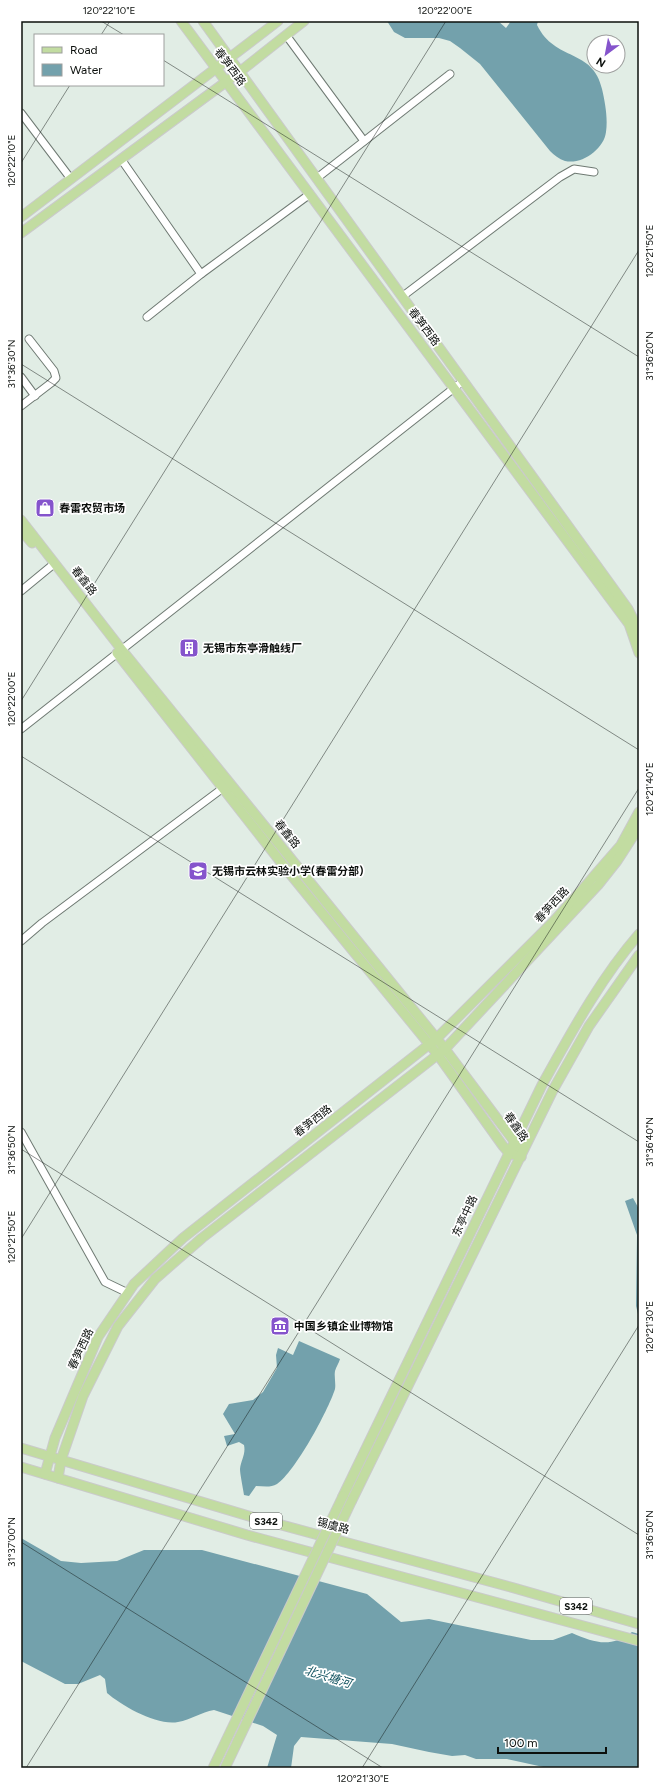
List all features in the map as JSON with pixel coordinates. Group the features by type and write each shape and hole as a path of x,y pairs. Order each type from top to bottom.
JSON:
{"main road":[{"name":"春笋西路","path":"181,21 629,624 639,653"},
{"name":"春笋西路","path":"203,21 628,609 639,631"},
{"path":"21,217 278,21"},
{"path":"21,233 240,72 304,21"},
{"name":"春鑫路","path":"21,520 53,565 223,788 433,1042"},
{"name":"春鑫路","path":"21,530 53,565"},
{"name":"春鑫路","path":"120,652 514,1141 521,1157"},
{"name":"春笋西路","path":"45,1474 55,1438 98,1337 134,1284 183,1238 433,1042 553,922 588,884 621,845 639,812"},
{"name":"春笋西路","path":"58,1478 61,1460 83,1396 114,1333 155,1279 202,1238 441,1052 598,885 617,861 639,827"},
{"name":"东亭中路","path":"213,1768 542,1085 578,1020 622,954 639,934"},
{"path":"225,1768 352,1500 553,1090 589,1026 639,955"},
{"name":"春鑫路","path":"441,1052 509,1153 521,1157"},
{"name":"锡虞路","path":"21,1448 252,1517 514,1588 639,1624"},
{"name":"S342","path":"21,1467 247,1535 501,1602 639,1641"}],"street":[{"path":"286,35 364,141"},
{"path":"317,178 450,74"},
{"path":"21,113 71,179"},
{"path":"121,160 201,274"},
{"path":"403,296 560,177 574,169 594,172"},
{"path":"147,317 201,274 310,194"},
{"path":"21,406 56,378 54,371 29,339"},
{"path":"21,377 35,396"},
{"path":"21,729 464,381"},
{"path":"21,591 53,565"},
{"path":"21,942 42,923 223,788"},
{"path":"21,1132 105,1282 128,1292"}],"water":[{"path":"387,21 498,21 506,28 511,21 538,21 537,25 545,37 553,45 586,63 586,74 596,74 597,76 602,89 607,127 601,144 597,150 578,161 565,161 559,158 550,151 480,64 460,48 450,41 439,38 405,38 394,32"},
{"path":"633,1198 639,1209 639,1318 636,1306 637,1235 625,1201"},
{"path":"299,1341 340,1359 335,1371 335,1389 318,1426 293,1467 277,1484 272,1486 256,1486 249,1496 244,1495 240,1469 244,1445 239,1442 227,1446 224,1436 235,1434 223,1414 229,1404 253,1400 263,1392 277,1368 276,1355 278,1348 293,1355"},
{"name":"北兴塘河","path":"21,1538 61,1561 81,1563 117,1561 144,1550 202,1550 367,1594 401,1622 429,1619 531,1640 553,1640 572,1633 596,1641 610,1642 624,1637 632,1632 639,1634 639,1768 548,1768 507,1759 476,1759 465,1755 452,1756 392,1744 301,1737 294,1746 291,1768 267,1768 277,1735 263,1726 214,1710 178,1722 160,1721 140,1714 113,1698 107,1693 105,1679 100,1675 78,1684 65,1684 21,1661"}],"place":[{"name":"春雷农贸市场","path":"45,508"},
{"name":"无锡市东亭滑触线厂","path":"189,648"},
{"name":"无锡市云林实验小学(春雷分部)","path":"198,871"},
{"name":"中国乡镇企业博物馆","path":"280,1326"}]}
